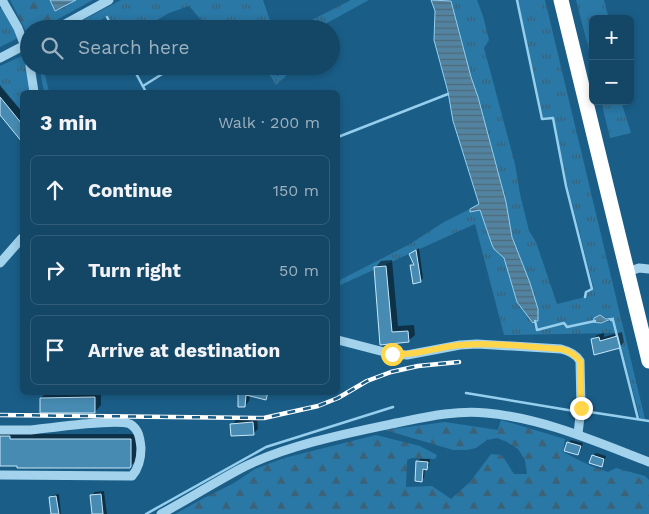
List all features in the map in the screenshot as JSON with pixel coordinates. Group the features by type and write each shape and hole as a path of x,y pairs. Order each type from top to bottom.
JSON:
{"highway":[{"path":"561,0 649,361"}],"street":[{"path":"2,0 20,32"},
{"path":"73,20 110,0"},
{"path":"0,58 20,48"},
{"path":"31,75 34,90"},
{"path":"0,248 4,260 19,250"},
{"path":"626,272 639,268 649,269"},
{"path":"340,341 392,354 408,355 460,345 477,344 568,351 580,361 581,408 578,434"},
{"path":"161,514 240,469 278,453 367,429 456,413 487,413 523,420 578,434 649,462"},
{"path":"0,430 30,430 104,423 128,423 137,431 140,438 141,451 136,472 132,476 0,475"}],"green space":[{"path":"10,0 50,0 55,11 76,0 93,0 56,20 20,20"},
{"path":"121,0 263,0 270,20 201,20 189,6 169,13 157,20 110,20 108,16 100,20 83,20"},
{"path":"351,0 369,0 332,20 312,20"},
{"path":"451,0 477,0 483,16 489,40 484,48 515,164 529,231 536,242 557,304 585,297 587,293 594,289 567,184 554,117 543,117 518,0 545,0 645,419 640,418 614,319 597,316 583,323 567,326 564,322 538,329 536,321 538,321 538,309 512,237 506,202"},
{"path":"576,0 604,0 608,15 589,15 589,50"},
{"path":"3,7 18,38 0,47 0,9"},
{"path":"20,57 20,75 28,75 32,90 20,90 20,109 0,87 0,66"},
{"path":"41,75 45,75 49,90 44,90"},
{"path":"270,75 286,75 286,76 276,85"},
{"path":"602,105 622,105 631,133 610,138"},
{"path":"470,209 470,212 480,210 494,249 504,258 517,302 531,318 536,331 564,324 566,328 593,322 612,321 615,333 504,335 475,224 340,285 340,280 410,244 444,222"},
{"path":"501,420 565,439 563,452 591,466 608,472 616,468 645,476 649,480 649,514 175,514 234,483 255,469 284,458 376,435 420,446 437,455 435,459 412,458 407,460 406,487 432,486 451,499 470,482 491,454 502,455 514,474 527,474 525,460 518,449 497,438 487,440 476,448 453,450 385,430 445,422 498,430"}],"shaded area":[{"path":"50,0 76,0 55,11"},
{"path":"431,0 451,1 506,202 512,237 538,309 538,321 533,323 517,302 504,258 492,245 480,210 470,212 470,209 479,204 453,121 448,92 434,40 435,11"},
{"path":"600,315 606,319 614,318 601,323 593,322 594,318"}],"building":[{"path":"0,97 20,122 20,140 0,115"},
{"path":"416,250 421,282 413,284 410,265 414,265 409,254"},
{"path":"386,266 392,332 408,331 409,342 380,345 374,267"},
{"path":"617,336 620,348 594,355 591,339 599,337 600,341"},
{"path":"238,395 246,395 245,407 238,407"},
{"path":"246,395 267,395 266,400"},
{"path":"95,397 95,413 40,413 40,398"},
{"path":"253,422 254,435 231,436 230,424"},
{"path":"0,436 10,436 10,439 131,439 131,466 130,468 17,468 17,466 0,466"},
{"path":"567,442 581,446 578,455 564,451"},
{"path":"592,455 604,459 602,467 589,463"},
{"path":"416,461 428,462 427,470 423,469 422,482 415,481"},
{"path":"101,494 103,514 92,514 90,495"},
{"path":"56,496 59,514 51,514 49,497"}],"waterway":[{"path":"517,0 542,119 553,118 566,186 592,289 586,292 585,297"},
{"path":"137,75 145,90"},
{"path":"143,86 161,75"},
{"path":"340,136 448,94"},
{"path":"611,320 613,320 638,419"},
{"path":"535,321 537,330 564,323 567,327 595,321"},
{"path":"466,393 574,411"},
{"path":"146,514 266,447 393,407"},
{"path":"590,412 649,421"}],"railway":[{"path":"0,415 264,418 318,406 338,398 367,381 391,372 418,366 459,362"}],"route":[{"path":"392,354 408,355 460,345 477,344 561,349 573,354 580,361 581,408"}]}
